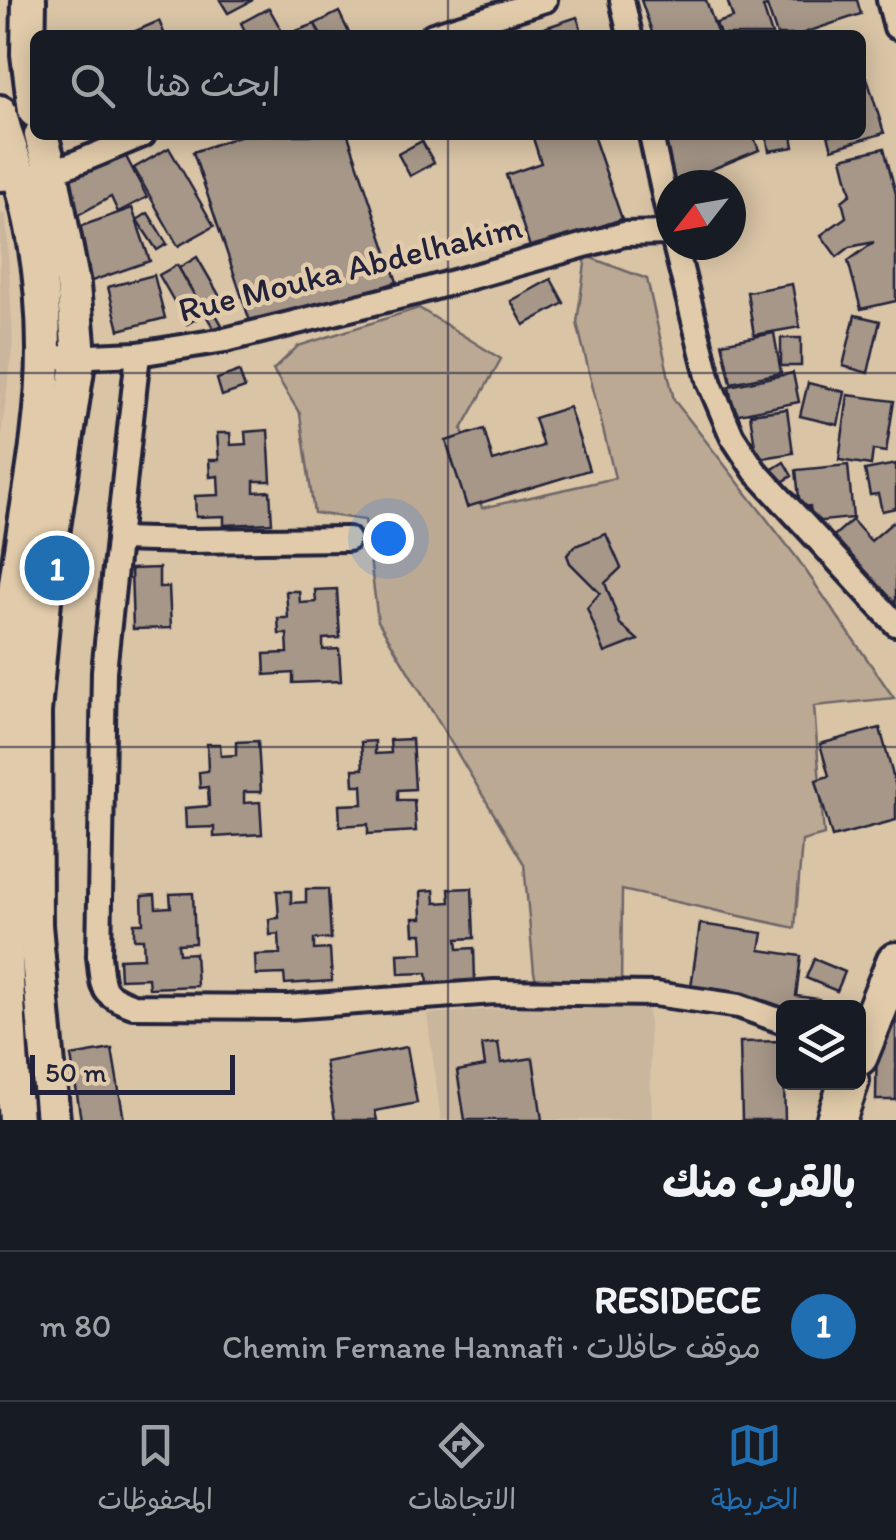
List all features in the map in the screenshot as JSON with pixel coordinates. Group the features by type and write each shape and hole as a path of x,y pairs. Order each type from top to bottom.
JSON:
{"main road":[{"path":"29,0 30,70"},
{"path":"0,112 72,285 79,356 47,567 13,923 10,1044 16,1120"},
{"path":"39,140 24,176 37,255 44,358 39,434 10,640 4,826 13,923 53,1120"},
{"path":"866,1037 896,962"},
{"path":"836,1120 846,1090"}],"street":[{"path":"449,30 545,0"},
{"path":"622,0 629,30"},
{"path":"889,0 896,27"},
{"path":"24,176 128,140"},
{"path":"652,140 658,170"},
{"name":"Rue Mouka Abdelhakim","path":"44,358 138,354 225,340 624,234 656,231"},
{"path":"679,260 710,384 732,436 755,471 896,624"},
{"path":"138,354 104,672 100,956 103,988 113,998 133,1006 288,1007 494,992 655,994 740,1006 776,1019"},
{"path":"118,539 348,539"}],"shaded area":[{"path":"0,214 6,214 13,342 0,445"},
{"path":"586,256 647,279 674,400 797,558 894,698 814,706 824,835 802,841 795,928 622,890 621,991 539,991 524,864 378,621 365,520 314,513 300,414 273,370 298,346 419,308 501,359 462,429 482,508 615,478 577,323"},
{"path":"648,999 652,1120 441,1120 427,1014"}],"building":[{"path":"220,0 253,0 228,13"},
{"path":"641,0 706,0 716,30 651,30"},
{"path":"727,0 857,0 861,14 813,30 775,30 767,6 763,7 770,30 718,30 716,23 733,18"},
{"path":"269,8 281,30 244,30 241,23"},
{"path":"339,12 348,30 318,30 315,24"},
{"path":"577,17 581,30 538,30"},
{"path":"159,21 163,30 138,30"},
{"path":"866,78 884,133 866,139"},
{"path":"228,140 350,140 397,282 253,330 193,152"},
{"path":"534,140 595,140 622,219 531,250 506,175 541,163"},
{"path":"658,140 755,140 759,150 710,170 670,170"},
{"path":"767,140 793,140 794,147 769,151"},
{"path":"829,140 861,140 832,149"},
{"path":"422,141 434,163 410,176 398,154"},
{"path":"120,145 147,197 118,212 111,197 74,217 54,180"},
{"path":"169,148 214,226 178,246 134,168"},
{"path":"884,148 896,194 896,301 861,309 848,261 874,242 850,247 837,257 821,235 846,217 842,201 851,194 842,158"},
{"path":"132,208 150,261 89,282 70,230"},
{"path":"148,213 167,244 157,250 137,220"},
{"path":"197,257 226,307 215,313 222,325 214,329 179,268"},
{"path":"177,265 205,314 187,324 159,275"},
{"path":"154,275 165,318 119,330 108,287"},
{"path":"551,279 564,303 524,325 511,301"},
{"path":"792,284 800,327 754,335 747,292"},
{"path":"855,315 880,321 868,373 843,366"},
{"path":"774,333 781,373 731,383 722,343"},
{"path":"781,338 801,338 801,366 781,366"},
{"path":"239,371 245,388 222,396 217,379"},
{"path":"793,373 799,402 734,415 729,386"},
{"path":"808,383 845,392 838,425 800,416"},
{"path":"848,395 894,401 886,452 873,450 871,465 839,460"},
{"path":"569,407 589,470 467,507 446,441 484,429 493,461 543,446 534,418"},
{"path":"787,409 793,453 757,459 750,414"},
{"path":"268,430 271,481 254,481 254,492 270,491 272,523 224,525 224,516 196,517 195,496 219,495 218,476 210,477 209,460 219,460 217,433 230,433 231,445 246,444 245,432"},
{"path":"784,462 792,476 776,486 768,472"},
{"path":"896,464 896,508 882,511 878,494 870,495 865,470"},
{"path":"848,465 853,518 812,522 810,506 800,507 796,470"},
{"path":"852,520 871,541 893,522 896,525 896,601 887,609 828,541"},
{"path":"606,534 621,568 605,583 620,624 638,640 605,653 587,608 600,593 567,555 575,546"},
{"path":"159,568 159,587 169,587 171,628 133,629 131,569"},
{"path":"337,589 340,638 323,639 323,650 339,649 341,681 293,683 293,673 265,675 264,654 288,653 287,634 279,634 278,618 288,618 286,591 299,591 300,603 316,602 315,590"},
{"path":"880,728 896,787 896,820 832,837 816,780 829,776 820,744"},
{"path":"412,739 415,789 398,790 398,800 414,800 416,831 368,834 368,824 340,826 339,805 363,804 362,785 354,785 353,769 363,769 361,742 375,741 375,754 391,753 390,740"},
{"path":"258,741 261,792 244,792 244,803 260,802 262,834 214,837 214,827 186,828 185,808 209,806 208,787 200,788 199,772 208,771 207,744 220,744 221,756 236,755 236,742"},
{"path":"472,888 474,938 457,939 458,949 474,948 475,980 428,983 427,973 399,974 398,954 423,953 422,934 414,934 413,918 422,918 421,891 434,890 435,903 450,902 449,889"},
{"path":"306,889 328,889 331,939 314,939 314,950 330,949 332,981 285,984 284,974 256,975 255,955 280,954 279,934 270,935 269,919 279,918 277,891 291,891 291,903 306,902"},
{"path":"193,893 195,943 178,944 179,954 195,953 197,986 149,988 148,978 120,979 119,959 144,958 143,939 134,939 134,923 143,923 142,896 155,895 156,908 171,907 170,894"},
{"path":"700,924 763,933 760,950 801,956 796,996 819,999 776,1000 776,1014 689,1001"},
{"path":"814,959 845,972 837,991 806,978"},
{"path":"877,1019 896,1020 896,1100 876,1100"},
{"path":"776,1041 776,1090 784,1090 785,1120 742,1120 740,1042"},
{"path":"498,1043 501,1063 533,1058 542,1120 465,1120 457,1071 485,1066 482,1045"},
{"path":"407,1047 417,1103 375,1111 377,1120 335,1120 325,1062"},
{"path":"112,1049 124,1120 81,1120 71,1056"}],"place":[{"name":"RESIDECE","path":"57,568"}]}
